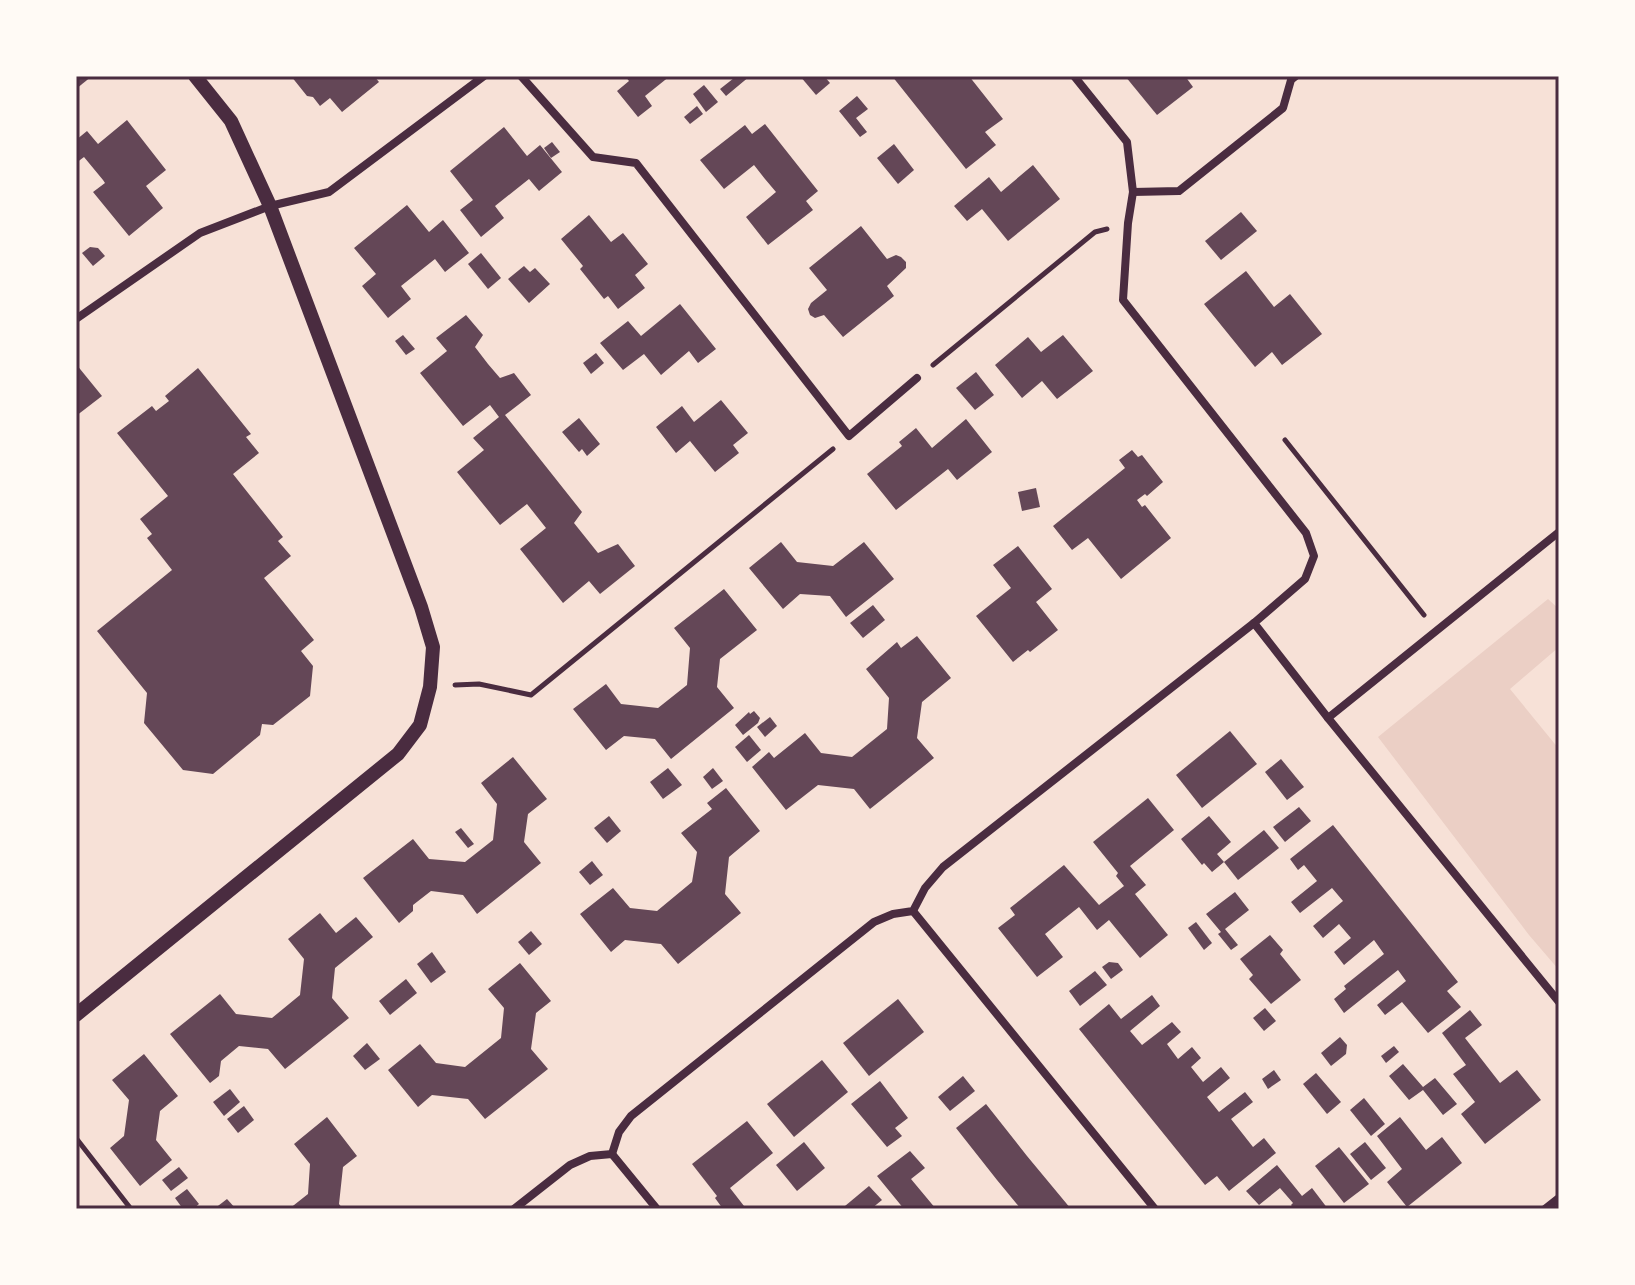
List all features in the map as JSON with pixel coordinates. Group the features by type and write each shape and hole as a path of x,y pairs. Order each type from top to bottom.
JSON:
{"street":[{"path":"76,1015 398,754 420,725 430,687 433,647 421,607 270,206 231,121 195,76"},
{"path":"76,319 200,233 270,206 329,192 484,76"},
{"path":"521,76 593,157 636,163 849,436 917,378"},
{"path":"913,911 925,888 943,867 1254,623 1305,579 1314,556 1306,533 1123,300 1133,192 1127,142 1074,76"},
{"path":"1133,192 1179,191 1283,108 1291,80 1296,76"},
{"path":"1328,718 1559,532"},
{"path":"1254,623 1559,1002"},
{"path":"612,1154 619,1132 631,1116 874,922 893,914 913,911"},
{"path":"913,911 1155,1209"},
{"path":"514,1209 570,1165 590,1156 612,1154"},
{"path":"612,1154 657,1209"},
{"path":"1545,1209 1559,1198"}],"path":[{"path":"917,378 1095,232 1128,223"},
{"path":"430,687 479,684 531,695 849,436"},
{"path":"1285,440 1437,631"},
{"path":"76,1138 131,1209"}],"shaded area":[{"path":"1548,599 1559,609 1559,647 1510,689 1559,749 1559,970 1378,737"}],"building":[{"path":"76,76 92,76 76,89"},
{"path":"291,76 374,76 379,82 342,112 330,98 320,106"},
{"path":"625,76 670,76 645,96 652,106 638,117 617,91 629,81"},
{"path":"732,76 750,76 726,96 720,89 734,78"},
{"path":"800,76 824,76 830,83 816,95"},
{"path":"892,76 969,76 1003,119 985,132 996,145 966,169"},
{"path":"1125,76 1185,76 1193,87 1157,115"},
{"path":"704,85 718,102 706,112 693,94"},
{"path":"857,96 868,109 856,118 867,132 860,137 839,111"},
{"path":"697,106 703,114 690,124 684,117"},
{"path":"127,120 166,170 146,186 163,208 129,236 93,192 105,183 103,180 84,157 76,163 76,140 87,131 98,144"},
{"path":"765,124 818,191 806,201 813,210 768,245 746,217 776,192 754,165 724,189 700,160 745,125 752,134"},
{"path":"504,127 527,156 540,145 562,172 539,191 529,179 495,206 504,218 481,237 460,210 473,200 450,171"},
{"path":"552,142 560,152 551,158 544,148"},
{"path":"894,144 914,170 898,184 877,158"},
{"path":"1033,165 1060,199 1008,241 982,209 967,221 954,206 989,177 1001,192"},
{"path":"407,205 429,232 443,220 469,253 445,272 435,259 401,286 411,299 388,318 362,286 376,274 354,248"},
{"path":"1241,212 1257,231 1221,260 1205,241"},
{"path":"589,215 611,242 623,233 648,264 635,275 645,288 618,309 608,296 604,299 561,239"},
{"path":"861,226 887,259 896,255 901,257 906,262 906,268 887,286 894,296 843,337 824,315 815,318 810,315 808,309 811,303 827,290 809,268"},
{"path":"90,247 98,248 105,256 93,266 82,253"},
{"path":"481,253 501,278 488,289 468,264"},
{"path":"524,266 530,272 535,268 550,284 529,303 508,279"},
{"path":"1246,271 1274,307 1290,294 1322,334 1282,365 1272,352 1255,367 1204,304"},
{"path":"680,304 716,349 698,363 689,351 661,375 644,354 623,370 600,343 628,321 641,336"},
{"path":"466,315 483,335 475,347 488,364 500,378 514,373 531,395 505,415 582,512 574,523 598,553 618,544 635,566 600,594 589,581 563,603 520,549 546,528 527,504 500,525 457,472 484,450 473,438 499,417 490,405 463,426 420,373 447,351 436,338"},
{"path":"403,335 415,349 406,355 395,341"},
{"path":"1063,335 1093,371 1057,399 1042,381 1022,398 995,365 1028,337 1041,352"},
{"path":"596,353 604,363 591,374 583,363"},
{"path":"76,364 102,396 76,416"},
{"path":"198,368 251,434 246,437 259,453 233,474 283,537 278,541 291,556 264,578 314,640 301,651 313,666 310,696 273,725 262,724 260,735 213,774 183,770 144,723 147,693 97,631 172,570 147,538 152,534 140,519 168,496 117,433 152,406 156,411 169,401 165,396"},
{"path":"976,372 994,395 975,410 956,388"},
{"path":"721,400 748,433 733,445 739,453 715,472 690,441 676,453 656,427 682,406 694,422"},
{"path":"579,418 600,444 587,456 582,449 579,452 562,432"},
{"path":"966,419 992,452 957,480 948,469 896,510 867,474 902,446 899,442 916,428 932,448"},
{"path":"1132,450 1138,457 1142,455 1163,482 1147,496 1145,494 1137,500 1142,507 1145,505 1171,538 1121,579 1088,538 1072,550 1053,526 1125,468 1119,460"},
{"path":"1036,488 1040,507 1022,511 1018,492"},
{"path":"781,542 797,562 833,566 864,542 894,579 846,617 830,596 800,594 783,609 749,568"},
{"path":"1018,546 1052,589 1036,602 1058,630 1013,662 976,616 1011,588 993,565"},
{"path":"724,589 757,630 720,659 717,687 734,708 671,759 655,739 624,736 606,750 573,709 606,684 621,704 658,708 687,685 690,648 674,628"},
{"path":"873,605 885,620 863,638 850,623"},
{"path":"917,636 951,678 922,702 917,738 934,758 870,809 854,789 818,785 786,810 752,767 769,752 774,758 805,733 821,753 852,757 887,729 889,698 866,669 897,642 901,648"},
{"path":"754,711 760,718 758,723 743,735 735,725"},
{"path":"770,717 777,726 765,737 757,727"},
{"path":"1230,731 1257,764 1202,808 1176,775"},
{"path":"749,735 761,750 747,762 735,747"},
{"path":"513,757 547,799 528,814 524,842 541,863 477,914 463,895 431,891 413,905 413,911 399,923 363,878 413,839 429,859 465,862 493,840 497,804 481,783"},
{"path":"1281,759 1304,787 1287,800 1265,772"},
{"path":"668,768 682,785 663,799 650,782"},
{"path":"713,768 723,781 712,789 703,777"},
{"path":"726,788 760,831 729,857 725,894 741,913 678,964 661,944 625,940 611,952 580,914 613,888 630,908 657,911 692,882 697,852 681,833 712,809 707,803"},
{"path":"1148,798 1174,830 1130,866 1146,885 1135,894 1168,935 1140,958 1109,920 1097,930 1079,907 1045,934 1063,957 1037,977 998,928 1015,915 1010,908 1064,865 1099,905 1124,886 1116,876 1118,873 1093,842"},
{"path":"1299,807 1311,821 1285,842 1273,827"},
{"path":"609,816 621,831 607,843 594,828"},
{"path":"1209,816 1231,842 1217,854 1224,862 1212,872 1204,863 1202,865 1181,839"},
{"path":"1333,825 1458,982 1447,991 1461,1007 1428,1033 1402,1002 1385,1015 1377,1005 1406,981 1398,970 1344,1013 1334,999 1346,989 1344,986 1384,954 1374,940 1344,965 1334,952 1351,938 1339,924 1323,938 1313,926 1343,901 1332,888 1300,913 1291,902 1317,881 1304,865 1298,870 1290,859"},
{"path":"461,828 474,844 468,848 455,832"},
{"path":"1264,830 1279,848 1238,880 1224,862"},
{"path":"592,861 603,875 590,885 579,872"},
{"path":"1235,892 1249,910 1225,929 1238,945 1231,950 1206,914"},
{"path":"320,913 336,933 356,917 373,937 335,968 332,998 349,1018 285,1069 268,1049 239,1046 221,1061 219,1076 210,1083 170,1034 220,994 236,1014 272,1018 300,995 304,959 288,939"},
{"path":"1196,922 1212,943 1204,950 1188,928"},
{"path":"531,931 542,944 529,955 518,942"},
{"path":"1270,935 1283,950 1280,954 1301,980 1271,1004 1249,979 1253,975 1240,959"},
{"path":"432,952 446,972 431,983 417,964"},
{"path":"1109,962 1118,963 1123,970 1111,979 1102,967"},
{"path":"520,963 551,1001 536,1013 531,1049 548,1069 485,1119 468,1099 432,1095 418,1107 388,1070 420,1044 436,1063 465,1067 501,1038 504,1008 488,989"},
{"path":"1095,971 1107,985 1080,1006 1069,991"},
{"path":"406,979 417,993 390,1015 379,1001"},
{"path":"1152,995 1160,1006 1130,1031 1142,1045 1172,1022 1181,1032 1167,1044 1178,1059 1192,1047 1201,1058 1191,1067 1203,1082 1221,1067 1230,1078 1207,1097 1219,1112 1245,1092 1253,1102 1231,1119 1253,1147 1264,1138 1276,1153 1229,1191 1217,1176 1205,1185 1079,1029 1109,1004 1121,1019"},
{"path":"898,999 924,1032 869,1076 843,1043"},
{"path":"1265,1008 1276,1021 1264,1031 1253,1018"},
{"path":"1470,1010 1482,1025 1465,1038 1500,1083 1517,1070 1541,1100 1485,1144 1461,1114 1475,1102 1453,1074 1466,1065 1442,1033"},
{"path":"1340,1037 1347,1045 1346,1054 1331,1066 1321,1053"},
{"path":"367,1043 380,1059 365,1070 353,1056"},
{"path":"1394,1046 1399,1052 1386,1063 1381,1056"},
{"path":"144,1054 178,1096 160,1111 156,1140 172,1160 140,1186 110,1148 124,1136 129,1100 112,1080"},
{"path":"822,1060 848,1092 794,1137 767,1104"},
{"path":"1403,1064 1423,1087 1435,1078 1457,1104 1443,1115 1423,1090 1409,1100 1389,1076"},
{"path":"1274,1070 1281,1080 1268,1089 1262,1079"},
{"path":"1316,1073 1341,1102 1327,1114 1303,1084"},
{"path":"963,1076 975,1091 950,1111 938,1097"},
{"path":"880,1081 908,1118 895,1128 902,1136 887,1147 851,1104"},
{"path":"230,1089 240,1102 224,1116 213,1102"},
{"path":"1364,1098 1385,1124 1371,1136 1350,1110"},
{"path":"986,1104 1071,1209 1021,1209 997,1180 956,1128"},
{"path":"244,1106 254,1120 238,1133 227,1119"},
{"path":"327,1117 357,1156 343,1167 339,1204 343,1209 289,1209 308,1194 310,1164 294,1144"},
{"path":"1400,1117 1426,1150 1442,1137 1462,1163 1407,1207 1387,1182 1402,1169 1377,1136"},
{"path":"747,1121 773,1153 730,1188 744,1206 740,1209 723,1209 715,1198 717,1196 692,1164"},
{"path":"804,1142 825,1168 797,1191 776,1165"},
{"path":"1365,1142 1386,1168 1371,1180 1350,1154"},
{"path":"1339,1147 1369,1184 1344,1203 1315,1166"},
{"path":"910,1151 925,1168 911,1179 936,1209 904,1209 877,1176"},
{"path":"1277,1165 1302,1196 1312,1188 1328,1209 1294,1209 1293,1203 1280,1188 1259,1205 1246,1191"},
{"path":"179,1167 188,1178 171,1191 162,1180"},
{"path":"869,1186 882,1200 871,1209 848,1209 845,1206"},
{"path":"187,1189 199,1204 193,1209 183,1209 175,1198"},
{"path":"227,1199 236,1209 214,1209"}]}
